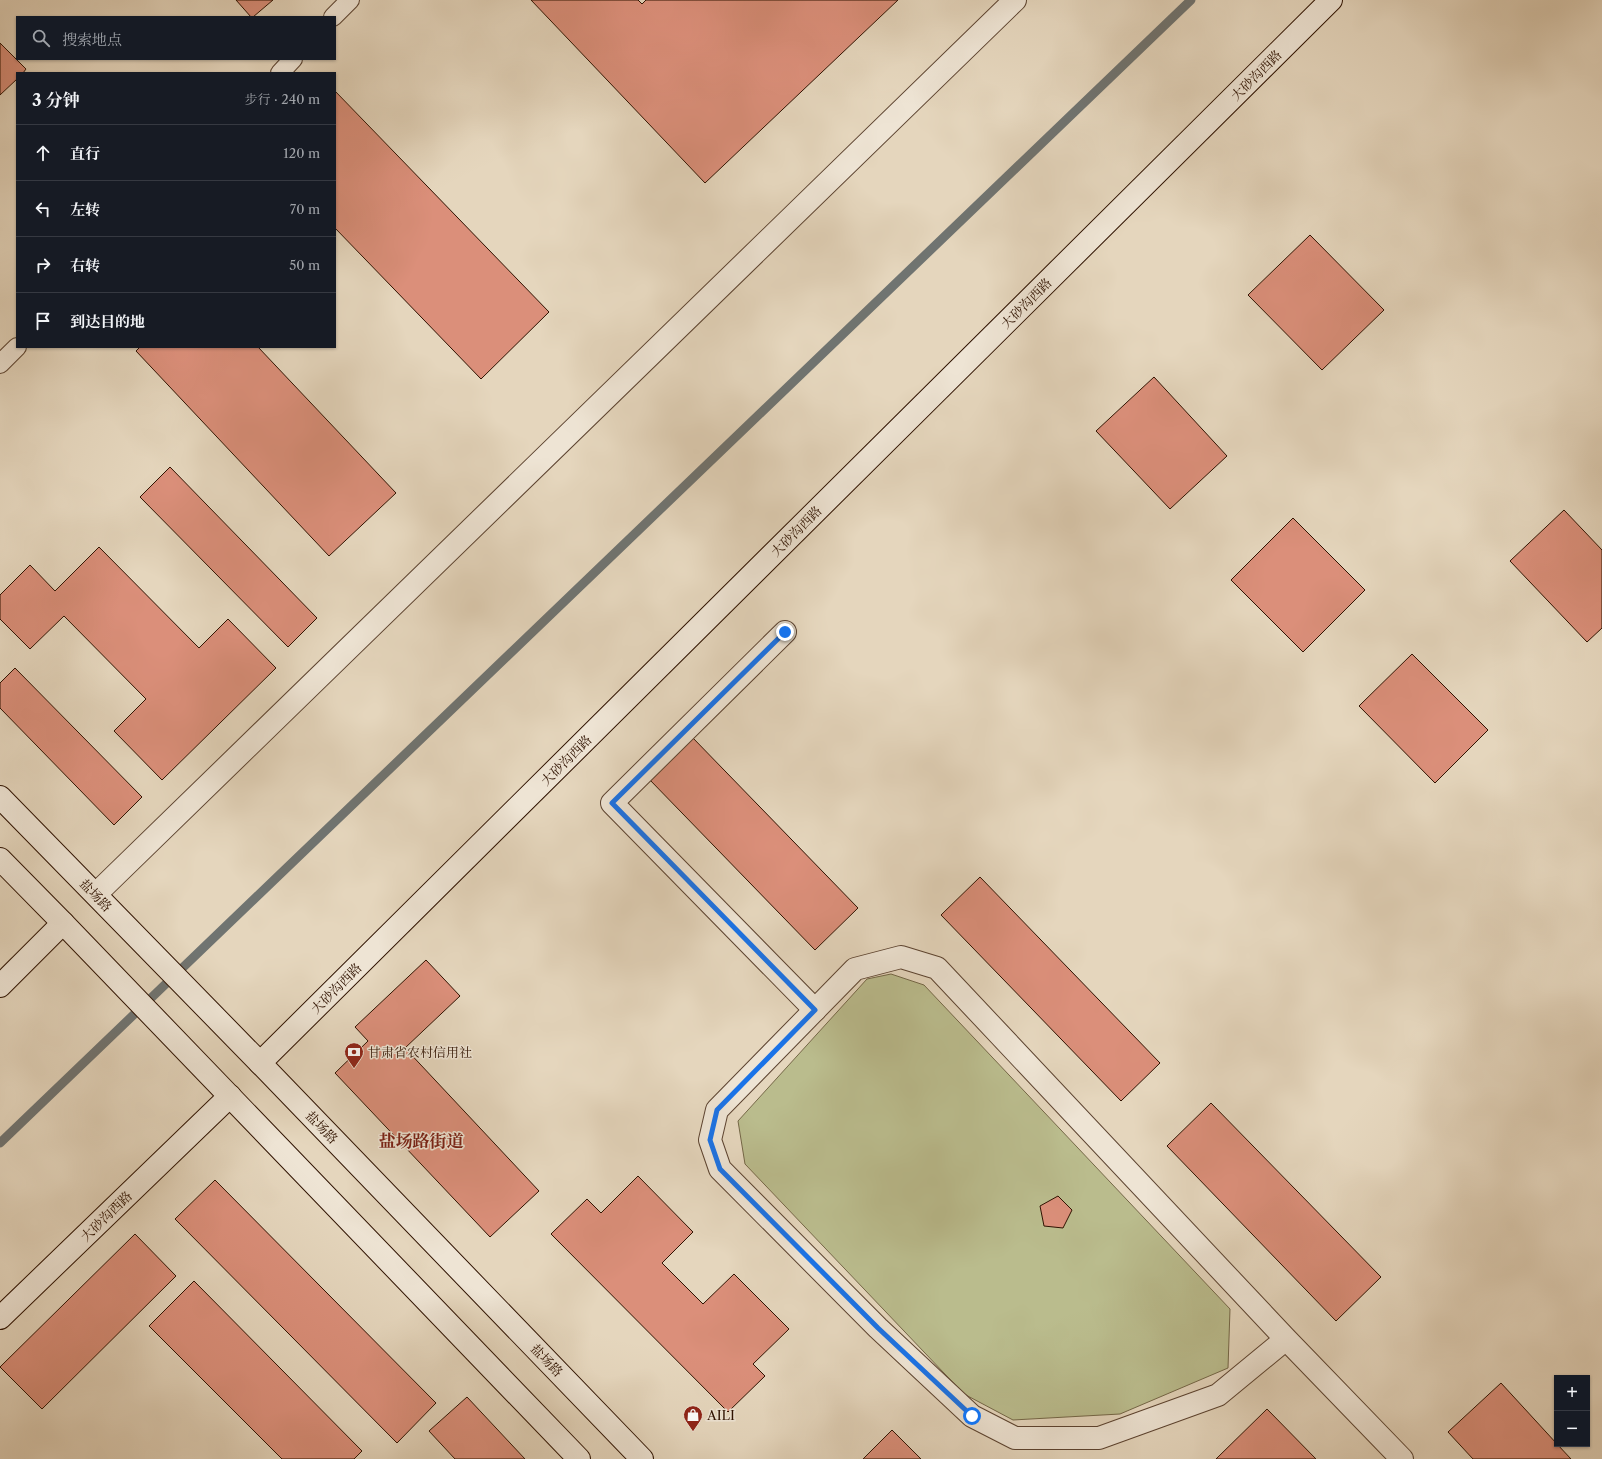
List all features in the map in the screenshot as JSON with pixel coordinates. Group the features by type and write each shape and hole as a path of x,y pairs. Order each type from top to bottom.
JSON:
{"street":[{"path":"96,894 1015,0"},
{"name":"大砂沟西路","path":"260,1063 1331,0"},
{"path":"785,632 612,803 815,1010"},
{"name":"盐场路","path":"0,797 136,935 642,1459"},
{"path":"0,859 104,965 579,1459"},
{"path":"0,986 63,923"},
{"path":"1286,1339 1218,1395 1099,1438 1015,1438 972,1416 873,1322 720,1169 710,1140 717,1110 855,969 901,957 937,968 1286,1339 1402,1459"},
{"name":"大砂沟西路","path":"0,1318 230,1096"}],"lane":[{"path":"334,16 350,0"},
{"path":"281,72 292,60"},
{"path":"0,364 16,348"}],"green space":[{"path":"891,974 924,985 1230,1309 1228,1368 1120,1414 1013,1420 964,1394 745,1164 738,1121 867,979"}],"building":[{"path":"236,0 273,0 254,16 250,16"},
{"path":"531,0 638,0 642,4 646,0 898,0 705,183"},
{"path":"0,43 26,69 24,72 16,72 16,80 0,95"},
{"path":"336,92 549,312 481,379 336,229"},
{"path":"1310,235 1384,310 1322,370 1248,295"},
{"path":"139,348 259,348 396,493 329,556 136,351"},
{"path":"1154,377 1227,456 1170,509 1096,431"},
{"path":"170,467 317,618 288,647 140,497"},
{"path":"1564,510 1602,550 1602,628 1587,642 1510,561"},
{"path":"1293,518 1365,590 1303,652 1231,580"},
{"path":"99,547 199,648 228,619 276,668 162,780 114,731 146,699 64,616 30,649 0,619 0,595 30,565 55,591"},
{"path":"1412,654 1488,730 1435,783 1359,706"},
{"path":"15,668 142,797 114,825 0,708 0,683"},
{"path":"692,737 858,908 815,950 649,779"},
{"path":"980,877 1160,1063 1121,1101 941,915"},
{"path":"426,960 460,996 405,1048 539,1191 490,1237 335,1073 368,1041 355,1027"},
{"path":"1211,1103 1381,1277 1336,1321 1167,1146"},
{"path":"638,1176 693,1232 662,1263 703,1304 734,1274 789,1329 753,1364 765,1376 728,1412 551,1234 587,1199 601,1213"},
{"path":"215,1180 436,1403 397,1443 175,1219"},
{"path":"1058,1196 1072,1210 1063,1228 1044,1226 1040,1206"},
{"path":"135,1234 176,1276 42,1409 0,1367"},
{"path":"194,1281 362,1451 354,1459 282,1459 149,1326"},
{"path":"1501,1383 1554,1441 1554,1447 1560,1447 1571,1459 1473,1459 1448,1432"},
{"path":"467,1397 525,1459 455,1459 429,1431"},
{"path":"1267,1409 1316,1459 1216,1459"},
{"path":"892,1430 921,1459 863,1459"}],"waterway":[{"path":"0,1143 1191,0"}],"place":[{"name":"甘肃省农村信用社","path":"354,1069"},
{"name":"AILI","path":"693,1432"}],"district":[{"name":"盐场路街道","path":"421,1141"}],"route":[{"path":"785,632 612,803 815,1010 717,1110 710,1140 720,1169 878,1328 972,1416"}]}
